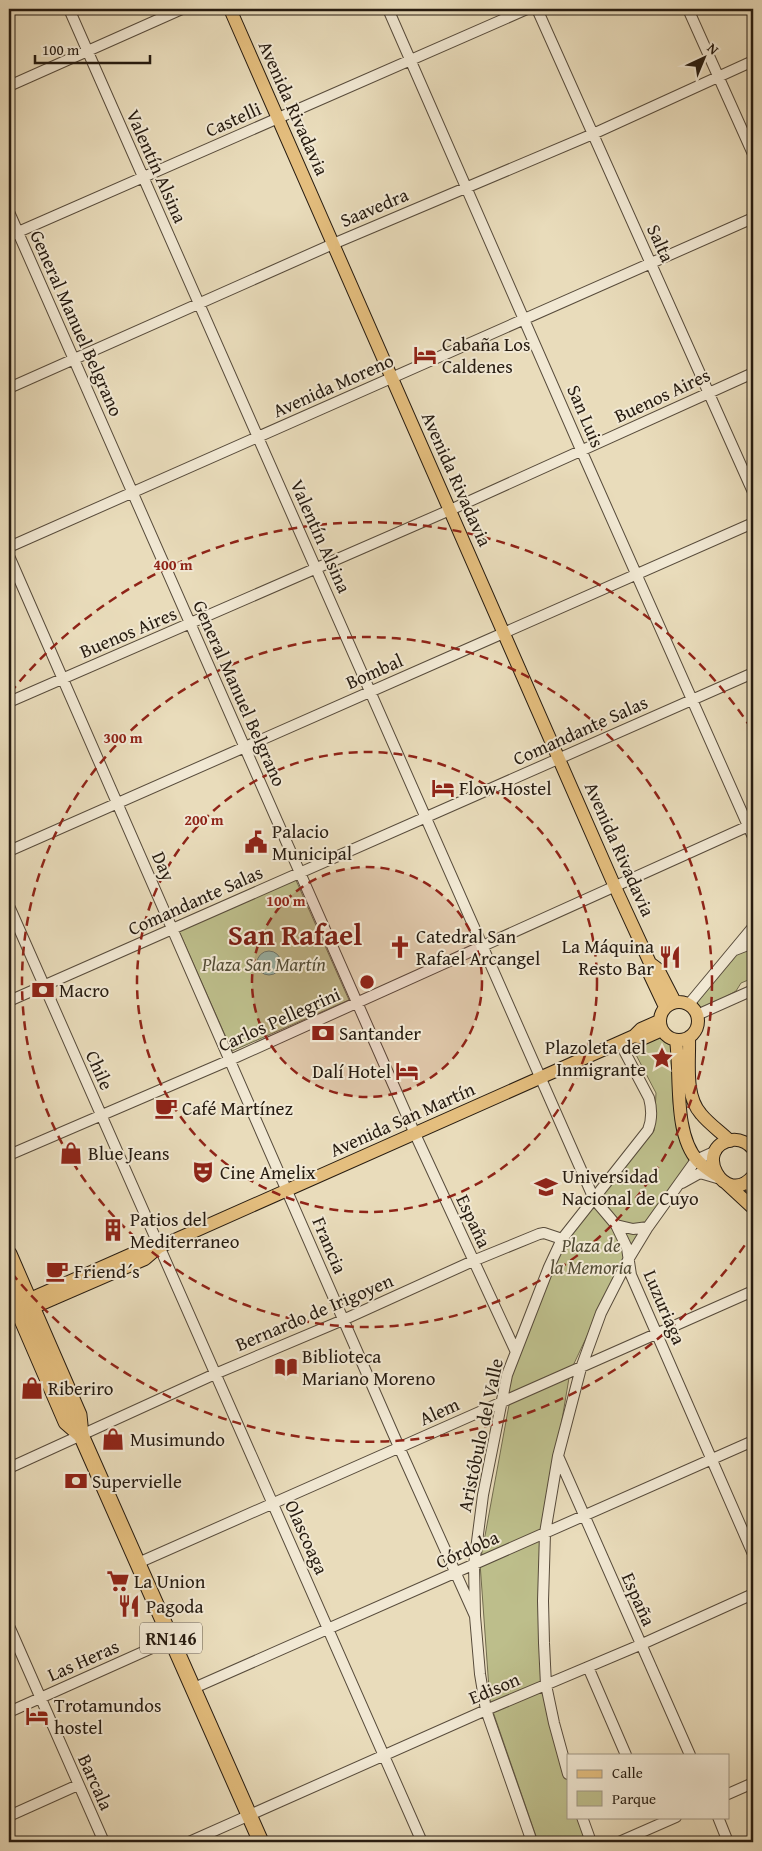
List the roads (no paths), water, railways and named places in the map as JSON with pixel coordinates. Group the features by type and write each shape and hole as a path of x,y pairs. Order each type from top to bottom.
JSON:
{"highway":[{"name":"RN146","path":"9,1254 19,1309"},
{"name":"RN146","path":"9,1290 19,1309 66,1422 80,1435 261,1842"}],"main road":[{"name":"Avenida Rivadavia","path":"230,9 650,963 650,973 670,1004"},
{"path":"670,1004 689,1004 697,1015 697,1028 689,1037 676,1040 665,1035 660,1025 660,1016 670,1004"},
{"name":"Avenida San Martín","path":"19,1309 145,1259 159,1247 620,1043 634,1036 641,1029 660,1025"},
{"path":"689,1037 690,1078 695,1105 700,1114 730,1140"},
{"path":"676,1040 679,1062 678,1102 689,1146 696,1160 721,1179 753,1208"},
{"path":"752,1147 738,1140 730,1140 716,1151 713,1163 721,1179 739,1185 752,1178 753,1194"}],"street":[{"name":"Valentín Alsina","path":"69,9 317,568 540,1078"},
{"path":"9,86 182,9"},
{"name":"San Luis","path":"388,9 692,700 751,825 753,837"},
{"name":"Castelli","path":"13,234 527,9"},
{"name":"Salta","path":"537,9 710,392 753,492"},
{"path":"688,9 753,154"},
{"name":"Saavedra","path":"9,388 333,244 593,134 753,61"},
{"name":"General Manuel Belgrano","path":"9,212 13,234 74,359 415,1134"},
{"name":"Avenida Moreno","path":"9,547 753,218"},
{"name":"Buenos Aires","path":"9,702 582,452 753,373"},
{"name":"Bombal","path":"9,851 753,523"},
{"name":"Day","path":"9,556 287,1190"},
{"name":"Comandante Salas","path":"9,1001 753,673"},
{"name":"Carlos Pellegrini","path":"9,1155 230,1060 751,825"},
{"name":"Chile","path":"9,906 159,1247"},
{"path":"689,1004 753,927"},
{"path":"733,950 753,943"},
{"path":"741,995 753,983"},
{"path":"697,1015 753,990"},
{"name":"Aristóbulo del Valle","path":"532,1842 486,1710 480,1674 475,1616 474,1565 483,1495 507,1375 537,1294 562,1239 648,1130 651,1122 649,1098 620,1043"},
{"name":"Luzuriaga","path":"540,1078 594,1199 616,1225 628,1248 631,1276 753,1554"},
{"name":"España","path":"415,1134 515,1350"},
{"path":"567,1770 546,1685 543,1601 545,1533 558,1456 581,1368 601,1313 628,1260 648,1227 696,1160 716,1151"},
{"path":"677,1186 694,1175 700,1174 721,1179"},
{"name":"Francia","path":"287,1190 475,1616"},
{"path":"616,1225 633,1229 648,1227"},
{"name":"Bernardo de Irigoyen","path":"9,1468 215,1374 343,1320 473,1261 539,1234 544,1233 562,1239"},
{"name":"Olascoaga","path":"159,1247 422,1842"},
{"name":"Alem","path":"138,1563 753,1291"},
{"name":"Córdoba","path":"194,1688 753,1441"},
{"name":"España","path":"558,1456 690,1754"},
{"name":"Edison","path":"189,1842 753,1594"},
{"name":"Barcala","path":"9,1626 104,1842"},
{"name":"Las Heras","path":"9,1712 172,1639"},
{"path":"588,1667 626,1754"},
{"path":"730,1793 753,1783"},
{"path":"9,1816 78,1785"},
{"path":"582,1818 591,1842"},
{"path":"619,1842 655,1821 671,1818"},
{"path":"718,1818 728,1842"}],"place":[{"name":"Cabaña Los Caldenes","path":"425,355"},
{"name":"Flow Hostel","path":"443,788"},
{"name":"Palacio Municipal","path":"256,842"},
{"name":"Catedral San Rafael Arcangel","path":"400,947"},
{"name":"La Máquina Resto Bar","path":"670,957"},
{"name":"Macro","path":"43,990"},
{"name":"Santander","path":"323,1033"},
{"name":"Plazoleta del Inmigrante","path":"662,1058"},
{"name":"Dalí Hotel","path":"407,1071"},
{"name":"Café Martínez","path":"166,1108"},
{"name":"Blue Jeans","path":"71,1153"},
{"name":"Cine Amelix","path":"203,1172"},
{"name":"Universidad Nacional de Cuyo","path":"546,1187"},
{"name":"Patios del Mediterraneo","path":"113,1230"},
{"name":"Friend´s","path":"57,1271"},
{"name":"Biblioteca Mariano Moreno","path":"286,1367"},
{"name":"Riberiro","path":"32,1388"},
{"name":"Musimundo","path":"113,1439"},
{"name":"Supervielle","path":"76,1481"},
{"name":"La Union","path":"118,1581"},
{"name":"Pagoda","path":"129,1606"},
{"name":"Trotamundos hostel","path":"37,1716"}],"district":[{"name":"San Rafael","path":"295,934"}],"park label":[{"name":"Plaza San Martín","path":"264,964"},
{"name":"Plaza de la Memoria","path":"591,1256"}]}
